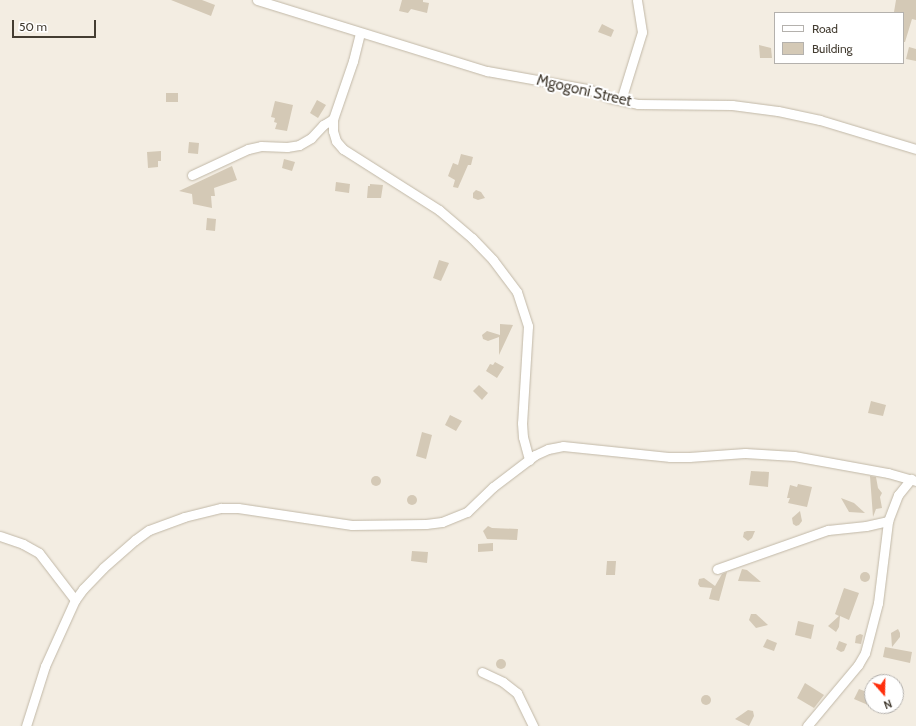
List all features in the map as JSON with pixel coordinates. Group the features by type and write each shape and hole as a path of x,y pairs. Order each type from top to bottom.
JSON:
{"street":[{"name":"Mgogoni Street","path":"257,0 487,71 588,89 610,98 638,104 732,105 778,110 820,120 916,149"},
{"path":"621,100 642,32 637,0"},
{"path":"360,33 353,61 333,120 333,131 336,141 343,149 408,189 444,215 472,238 493,260 517,292 528,326 522,423 523,437 529,460"},
{"path":"192,175 248,149 261,146 287,147 299,145 311,138 323,124 333,120"},
{"path":"26,726 45,666 75,600 103,568 135,540 149,530 178,519 221,508 238,508 334,524 372,526 426,524 453,518 467,512 493,487 529,460 548,449 563,446 670,457 745,453 794,456 913,480"},
{"path":"808,726 858,665 865,654 878,603 888,521 898,495 913,480"},
{"path":"717,568 828,530 866,526 888,521"},
{"path":"0,536 23,544 39,553 75,600"},
{"path":"482,672 503,682 517,693 534,726"}],"building":[{"path":"171,0 202,0 215,5 211,16"},
{"path":"402,0 423,0 423,2 429,3 427,13 411,9 408,13 399,11"},
{"path":"896,0 916,0 916,20 912,19 905,42 904,12 894,12"},
{"path":"602,24 614,30 611,37 598,32"},
{"path":"759,45 771,48 772,58 760,58"},
{"path":"909,47 916,49 916,61 906,59"},
{"path":"166,93 178,93 178,102 166,102"},
{"path":"317,100 326,105 318,118 310,113"},
{"path":"275,101 293,105 287,131 275,129 277,123 274,122 275,118 271,117"},
{"path":"189,142 199,143 198,154 188,153"},
{"path":"161,151 161,161 158,161 158,167 148,168 147,152"},
{"path":"461,154 473,157 471,165 468,165 458,188 453,187 455,180 448,176 453,163 458,165"},
{"path":"284,159 295,162 292,171 282,168"},
{"path":"232,166 237,180 214,188 215,196 211,196 212,208 193,204 192,194 179,191"},
{"path":"336,182 350,184 349,193 335,191"},
{"path":"370,184 383,185 381,198 367,198 368,186 370,186"},
{"path":"476,190 481,192 485,198 478,200 473,198 473,193"},
{"path":"207,218 216,219 215,231 206,230"},
{"path":"439,260 449,263 441,281 433,278"},
{"path":"500,324 513,325 499,355 499,337 488,341 483,339 482,335 487,331 500,335"},
{"path":"495,362 504,367 497,378 486,371 490,364 493,365"},
{"path":"479,385 488,393 482,400 473,391"},
{"path":"871,401 886,405 883,416 868,413"},
{"path":"450,415 462,421 456,431 445,425"},
{"path":"422,432 432,435 426,459 416,456"},
{"path":"751,471 769,472 768,487 749,485"},
{"path":"374,476 378,476 380,477 380,485 374,486 371,483 371,479"},
{"path":"870,476 876,477 878,488 882,493 880,497 882,508 876,509 873,517"},
{"path":"798,484 812,487 807,507 788,503 790,498 787,498 790,485 797,487"},
{"path":"410,495 414,495 416,496 416,504 410,505 407,502 407,498"},
{"path":"841,498 854,503 865,513 849,512"},
{"path":"800,511 802,521 796,526 793,524 792,518"},
{"path":"488,526 492,528 518,529 517,540 487,539 483,531"},
{"path":"755,531 752,538 748,541 743,537 744,532"},
{"path":"493,543 493,551 478,552 478,544"},
{"path":"412,551 428,552 427,563 411,561"},
{"path":"607,561 616,561 615,575 606,575"},
{"path":"742,569 747,570 761,582 738,581"},
{"path":"727,572 719,601 709,599 712,588 700,587 698,584 699,579 704,578 715,586 722,574"},
{"path":"863,572 867,572 869,573 869,581 863,582 860,579 860,575"},
{"path":"844,588 859,593 849,620 840,616 839,627 836,632 828,626 839,616 835,614"},
{"path":"751,614 756,614 768,625 756,628 749,620"},
{"path":"798,621 814,625 811,639 795,635"},
{"path":"898,629 900,637 892,647 891,633"},
{"path":"860,634 863,635 861,644 855,643 856,636"},
{"path":"767,639 777,643 774,651 763,647"},
{"path":"839,641 847,644 844,651 841,652 836,649"},
{"path":"885,647 912,652 910,663 883,657"},
{"path":"499,659 503,659 505,660 505,668 499,669 496,666 496,662"},
{"path":"805,683 824,695 814,708 797,698"},
{"path":"859,689 864,691 864,703 854,699"},
{"path":"704,695 708,695 710,696 710,704 704,705 701,702 701,698"},
{"path":"748,710 753,711 754,716 749,726 735,719"}]}
